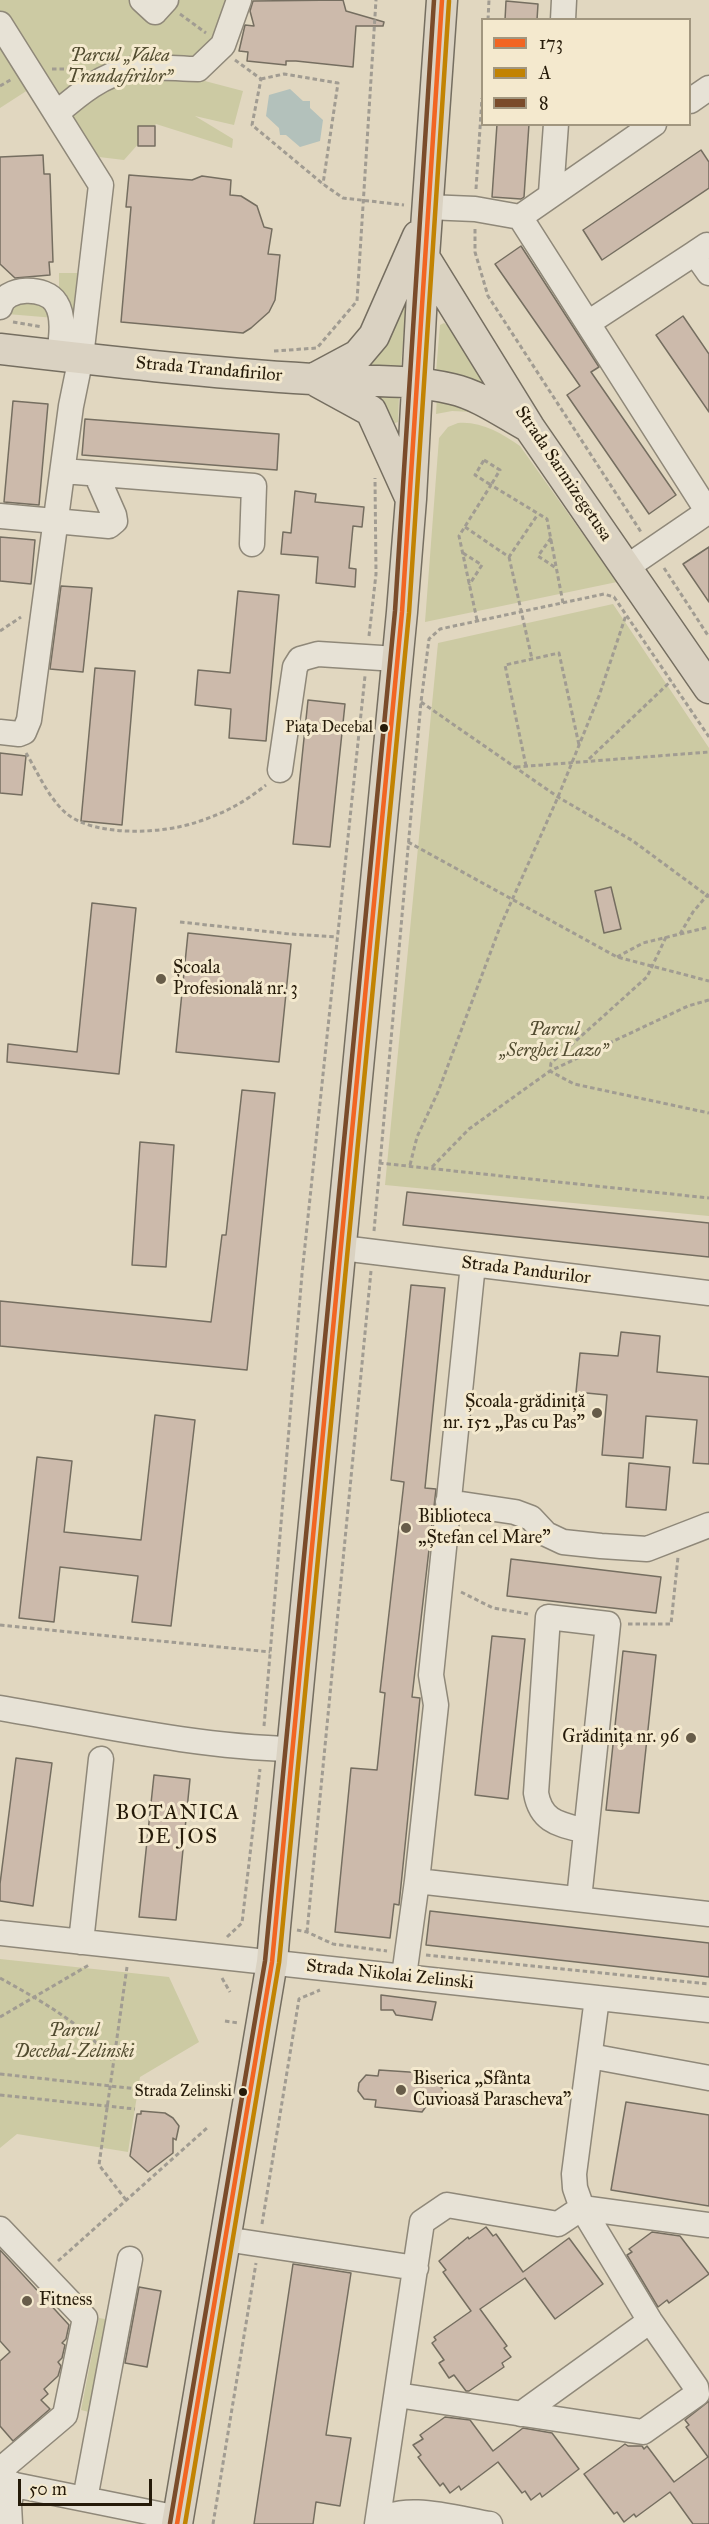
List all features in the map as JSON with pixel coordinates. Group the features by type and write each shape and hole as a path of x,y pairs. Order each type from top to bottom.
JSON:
{"main road":[{"path":"177,2521 272,1962 342,1248 411,500 424,256 442,0"},
{"path":"312,379 358,355 374,336 427,211"},
{"name":"Strada Sarmizegetusa","path":"424,256 529,427 709,688"},
{"name":"Strada Trandafirilor","path":"1,343 70,356 312,379 418,383 454,389 529,427"},
{"path":"312,379 371,411 411,500"}],"street":[{"path":"57,113 82,91 114,74 134,68 198,69 223,45 239,0"},
{"path":"563,18 564,0"},
{"path":"0,24 101,185 70,356 71,406 31,709 27,727 10,733"},
{"path":"691,100 709,88"},
{"path":"551,194 556,126"},
{"path":"427,211 475,209 520,217 651,126"},
{"path":"520,217 708,511 627,567"},
{"path":"588,323 702,248 709,273"},
{"path":"0,307 1,302 13,292 44,293 52,298 58,306 62,331 70,356"},
{"path":"63,471 254,486 252,544"},
{"path":"0,516 101,526 112,525 114,515 96,474"},
{"path":"280,770 295,667 300,660 318,654 397,659"},
{"name":"Strada Pandurilor","path":"342,1248 709,1293"},
{"path":"405,1965 417,1881 436,1706 431,1675 473,1264"},
{"path":"448,1502 523,1515 531,1518 546,1534 563,1542 647,1549 709,1526"},
{"path":"579,1899 608,1624 548,1617 536,1793 538,1806 544,1814 557,1823 585,1831"},
{"path":"0,1708 204,1742 262,1749 293,1749"},
{"path":"86,1953 101,1759"},
{"path":"417,1881 709,1914"},
{"name":"Strada Nikolai Zelinski","path":"0,1934 86,1953 272,1962 405,1965 597,1998 709,2010"},
{"path":"397,2396 643,2432 695,2397 696,2387 650,2321 582,2208 575,2188 574,2174 597,1998"},
{"path":"590,2056 709,2078"},
{"path":"377,2524 422,2222 447,2205 558,2224 582,2208 709,2225"},
{"path":"0,2229 85,2318 65,2415 4,2479"},
{"path":"225,2239 416,2268"},
{"path":"85,2499 130,2259"},
{"path":"522,2414 650,2321"},
{"path":"4,2479 177,2521"},
{"path":"4,2479 10,2524"},
{"path":"377,2524 394,2513 410,2511 490,2524"}],"path":[{"path":"264,352 317,348 357,301 376,0"},
{"path":"488,18 489,0"},
{"path":"157,1 223,45 227,54 261,79 284,74 338,83 323,184"},
{"path":"261,79 252,125 323,184 344,198 427,211"},
{"path":"488,296 709,637"},
{"path":"477,620 459,536 491,485 500,470 484,460 475,475 491,485 538,514 547,519 563,603"},
{"path":"221,1942 242,1923 262,1749 302,1274 376,574 375,474"},
{"path":"509,557 538,514"},
{"path":"465,526 509,557 532,659"},
{"path":"551,538 538,556 556,568"},
{"path":"463,553 482,565 469,585"},
{"path":"709,737 614,597 604,594 441,628 429,639 421,702 373,1252 307,1932 333,1944 405,1965 709,1984"},
{"path":"410,1165 417,1137 438,1092 500,927 558,797 599,696 626,615"},
{"path":"526,766 505,665 559,653 579,745"},
{"path":"588,760 671,681"},
{"path":"421,702 558,797 633,841 709,895 693,912 680,934"},
{"path":"10,733 26,751 51,796 66,814 86,826 141,830 195,823 246,800 266,785 280,770"},
{"path":"514,767 709,752"},
{"path":"408,842 617,957 709,981"},
{"path":"180,922 338,937"},
{"path":"617,957 643,943 709,927"},
{"path":"550,1071 551,1063 647,977 666,937"},
{"path":"432,1167 469,1128 550,1071 688,1006 709,1000"},
{"path":"550,1071 574,1084 709,1113"},
{"path":"380,1163 709,1198"},
{"path":"608,1624 671,1624 681,1537"},
{"path":"441,1582 493,1608 548,1617"},
{"path":"0,1625 270,1652"},
{"path":"0,2017 34,1997 86,1953"},
{"path":"126,2200 99,2165 108,2086 127,1967"},
{"path":"0,1978 75,2023 96,2041 112,2060"},
{"path":"299,1999 328,1986"},
{"path":"0,2074 138,2089"},
{"path":"0,2095 135,2109"},
{"path":"43,2274 207,2128"}],"green space":[{"name":"Parcul „Valea Trandafirilor”","path":"0,0 243,0 201,80 243,91 234,125 195,116 233,139 232,148 156,124 124,160 99,157 66,109 31,88 0,108"},
{"path":"59,273 84,273 73,321 70,304 59,292"},
{"path":"408,284 401,366 398,370 357,371"},
{"path":"38,300 55,318 7,314 14,304"},
{"path":"444,323 451,328 491,388 436,372 440,325"},
{"path":"377,394 399,396 398,422 392,424 377,399"},
{"path":"437,395 474,412 452,411 436,414"},
{"path":"458,423 483,426 498,432 520,446 617,582 425,622 439,438 448,427"},
{"name":"Parcul „Serghei Lazo”","path":"613,604 709,748 709,1216 385,1185 438,643"},
{"name":"Parcul Decebal-Zelinski","path":"0,1959 169,1977 199,2042 140,2077 128,2152 17,2134 0,2148"},
{"path":"99,2318 111,2320 93,2413 81,2410"}],"shaded area":[{"path":"290,89 303,101 310,101 310,108 323,120 320,141 300,147 286,135 280,135 279,128 266,116 269,95"}],"building":[{"path":"343,0 346,11 384,22 383,26 356,26 353,67 296,61 286,61 286,65 247,61 248,52 239,51 245,25 254,26 250,11 253,1"},
{"path":"506,1 538,4 537,18 505,18"},
{"path":"138,126 155,126 155,146 138,146"},
{"path":"497,126 529,126 524,197 521,199 492,197"},
{"path":"701,150 709,162 709,188 602,260 583,230"},
{"path":"43,155 44,174 50,174 53,262 49,262 50,275 15,278 0,264 0,157"},
{"path":"129,175 192,180 202,176 231,180 230,195 241,196 257,206 264,227 272,229 268,254 280,255 275,300 269,312 243,333 121,322 131,207 126,207"},
{"path":"521,246 599,367 591,372 676,495 649,514 567,395 580,386 495,264"},
{"path":"683,316 709,354 709,412 656,335"},
{"path":"13,401 48,404 39,505 4,502"},
{"path":"85,419 279,434 277,470 82,455"},
{"path":"295,491 316,494 315,502 364,507 362,527 353,526 349,568 356,569 355,587 316,583 318,557 281,554 283,532 291,533"},
{"path":"0,537 35,540 31,584 0,581"},
{"path":"709,547 709,602 683,564"},
{"path":"61,586 92,588 83,672 50,669"},
{"path":"238,591 279,595 266,741 229,738 231,709 195,705 198,670 230,673"},
{"path":"95,668 135,671 122,825 81,821"},
{"path":"308,700 345,704 330,847 293,844"},
{"path":"0,753 26,756 22,795 0,793"},
{"path":"611,887 621,929 604,933 595,891"},
{"path":"92,903 136,908 119,1074 7,1062 8,1044 77,1052"},
{"path":"188,933 291,944 279,1062 176,1052"},
{"path":"242,1090 275,1093 247,1370 0,1346 0,1301 211,1322 222,1235 226,1235"},
{"path":"140,1142 174,1145 166,1267 132,1265"},
{"path":"407,1192 709,1223 709,1257 403,1225"},
{"path":"411,1285 445,1288 425,1488 436,1489 412,1697 420,1698 399,1905 394,1904 390,1938 335,1932 351,1768 377,1770 385,1693 380,1692 404,1482 391,1480"},
{"path":"621,1332 660,1336 657,1372 709,1377 709,1464 693,1463 697,1420 646,1416 643,1458 602,1455 607,1395 576,1392 580,1353 618,1356"},
{"path":"155,1415 195,1420 171,1626 132,1622 138,1576 60,1567 54,1622 19,1618 37,1457 72,1461 64,1532 141,1540"},
{"path":"629,1463 670,1467 666,1510 626,1507"},
{"path":"511,1559 661,1577 656,1613 507,1596"},
{"path":"492,1636 525,1639 508,1799 475,1795"},
{"path":"623,1651 656,1655 639,1813 606,1810"},
{"path":"16,1758 52,1763 33,1906 0,1901 0,1884"},
{"path":"154,1775 190,1779 176,1920 139,1917"},
{"path":"430,1911 709,1943 709,1977 426,1945"},
{"path":"381,1995 436,2002 432,2020 396,2015 393,2010 381,2010"},
{"name":"Biserica „Sfânta Cuvioasă Parascheva”","path":"379,2070 424,2073 428,2082 438,2084 443,2089 442,2099 438,2104 427,2105 422,2112 375,2107 376,2100 364,2099 358,2091 359,2083 366,2075 378,2076"},
{"path":"626,2102 709,2115 709,2206 611,2190"},
{"path":"141,2111 165,2113 179,2126 176,2140 173,2138 173,2153 148,2172 130,2156 137,2114 141,2114"},
{"path":"486,2227 493,2236 496,2234 523,2272 569,2238 603,2284 555,2319 525,2278 480,2309 507,2346 504,2348 511,2357 502,2363 504,2367 466,2391 454,2375 449,2378 439,2363 444,2360 432,2343 436,2340 434,2337 471,2311 443,2272 446,2270 439,2261 468,2237 469,2239"},
{"path":"652,2232 680,2236 709,2274 669,2303 667,2300 658,2307 627,2255 632,2252 629,2249"},
{"path":"0,2250 69,2325 66,2339 62,2343 65,2345 62,2358 58,2362 61,2366 58,2376 44,2389 48,2394 41,2400 50,2409 13,2441 0,2426 0,2361 10,2352 0,2341"},
{"path":"293,2264 351,2273 326,2435 351,2438 340,2506 316,2502 313,2524 254,2524"},
{"path":"139,2287 161,2291 147,2367 125,2363"},
{"path":"709,2401 709,2524 693,2524 670,2492 636,2517 634,2514 624,2522 617,2512 614,2514 584,2474 625,2444 642,2446 644,2449 647,2446 674,2482 708,2457 686,2427 689,2425 685,2420"},
{"path":"445,2417 470,2420 493,2451 523,2428 552,2433 579,2469 542,2497 540,2493 531,2500 525,2491 522,2493 498,2462 461,2490 459,2486 450,2493 443,2483 440,2486 418,2457 421,2455 413,2445 423,2439 420,2435"}],"transit line":[{"name":"8","path":"170,2523 265,1961 395,611 434,0"},
{"name":"173","path":"177,2524 272,1962 402,612 442,0"},
{"name":"A","path":"185,2524 279,1963 409,613 449,1"}],"place":[{"name":"Piața Decebal","path":"384,728"},
{"name":"Școala Profesională nr. 3","path":"161,979"},
{"name":"Școala-grădiniță nr. 152 „Pas cu Pas”","path":"597,1413"},
{"name":"Biblioteca „Ștefan cel Mare”","path":"406,1528"},
{"name":"Grădinița nr. 96","path":"691,1738"},
{"name":"Biserica „Sfânta Cuvioasă Parascheva”","path":"401,2090"},
{"name":"Strada Zelinski","path":"243,2092"},
{"name":"Fitness","path":"27,2301"}],"district":[{"name":"BOTANICA DE JOS","path":"178,1826"}]}
